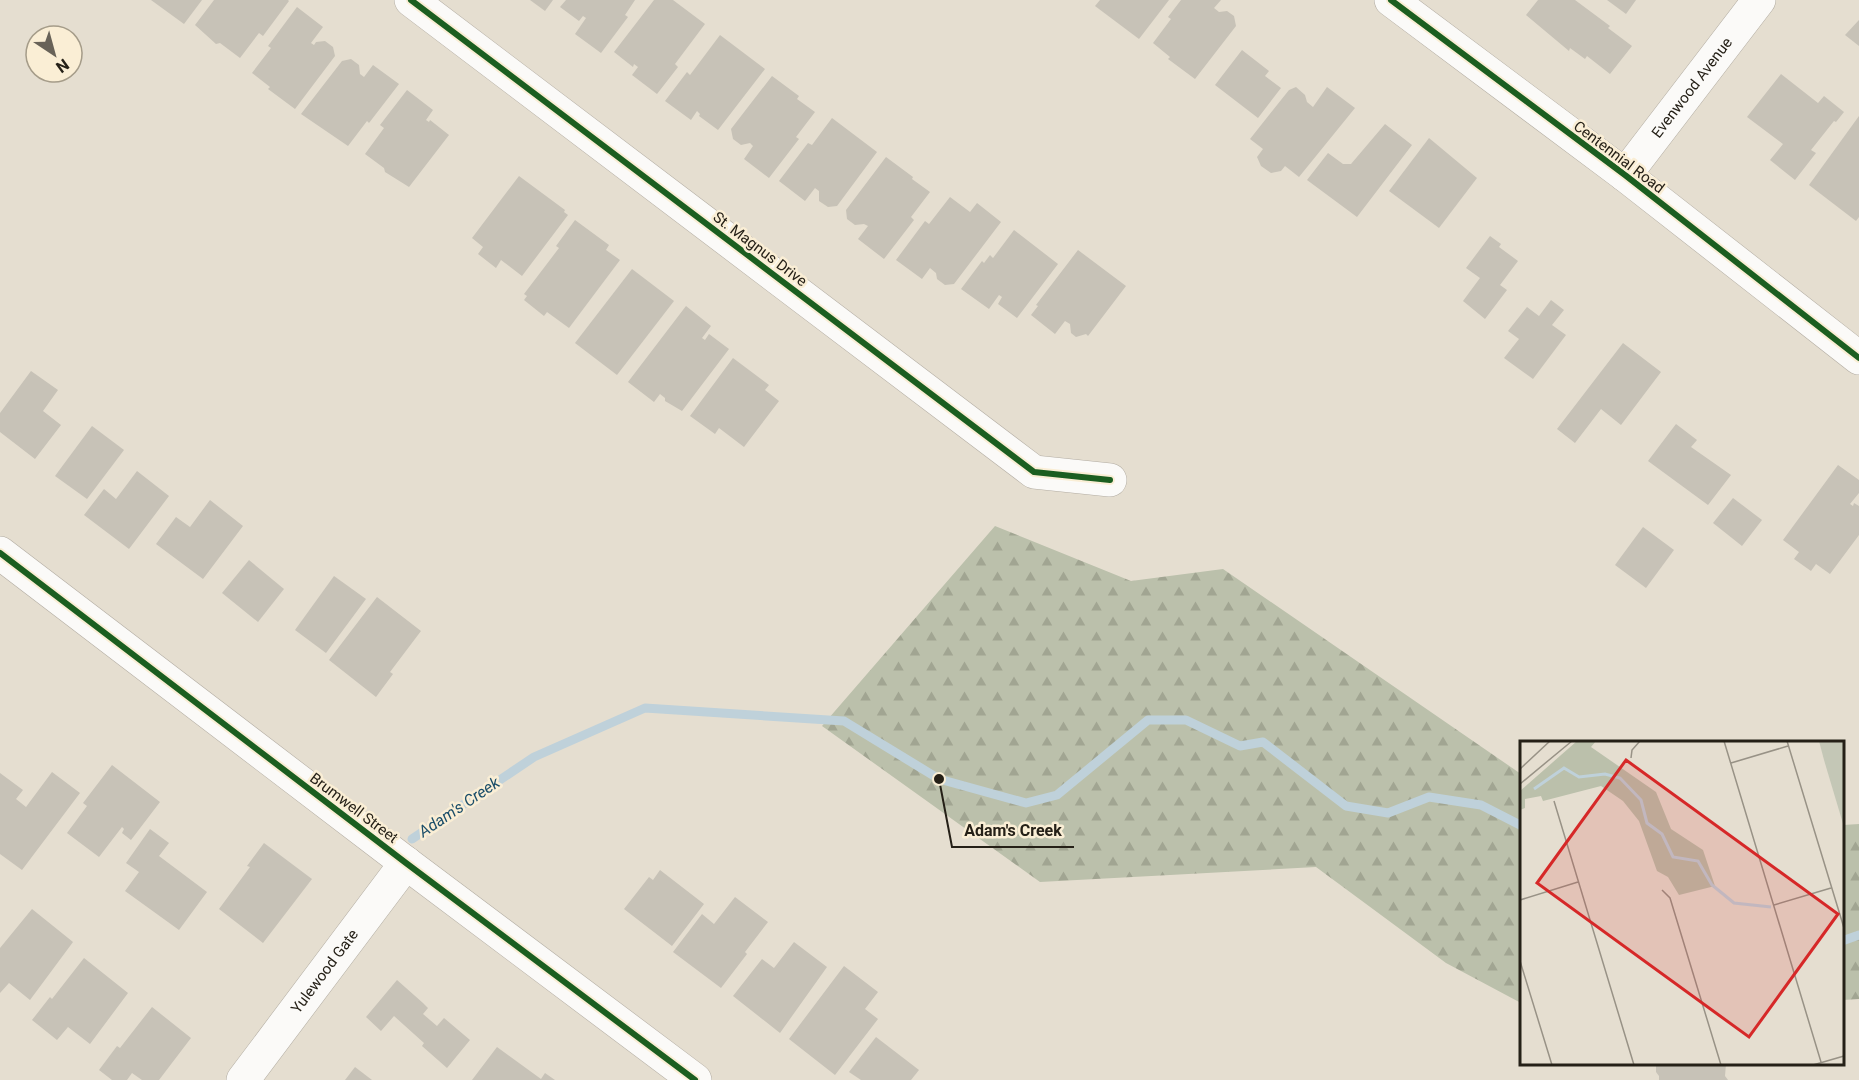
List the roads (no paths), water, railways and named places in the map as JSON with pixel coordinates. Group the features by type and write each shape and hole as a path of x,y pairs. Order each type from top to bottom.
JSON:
{"street":[{"name":"St. Magnus Drive","path":"411,0 1034,472 1110,480"},
{"name":"Centennial Road","path":"1391,0 1625,176 1859,358"},
{"name":"Evenwood Avenue","path":"1625,176 1759,0"},
{"name":"Brumwell Street","path":"0,553 694,1080"},
{"name":"Yulewood Gate","path":"243,1080 406,863"}],"waterway":[{"name":"Adam's Creek","path":"412,839 534,757 645,708 844,721 939,779 1026,803 1057,795 1148,720 1186,720 1240,746 1263,742 1346,806 1388,813 1429,797 1481,805 1520,825"},
{"name":"Adam's Creek","path":"1844,940 1859,935"}],"place":[{"name":"Adam's Creek","path":"939,779"}]}
